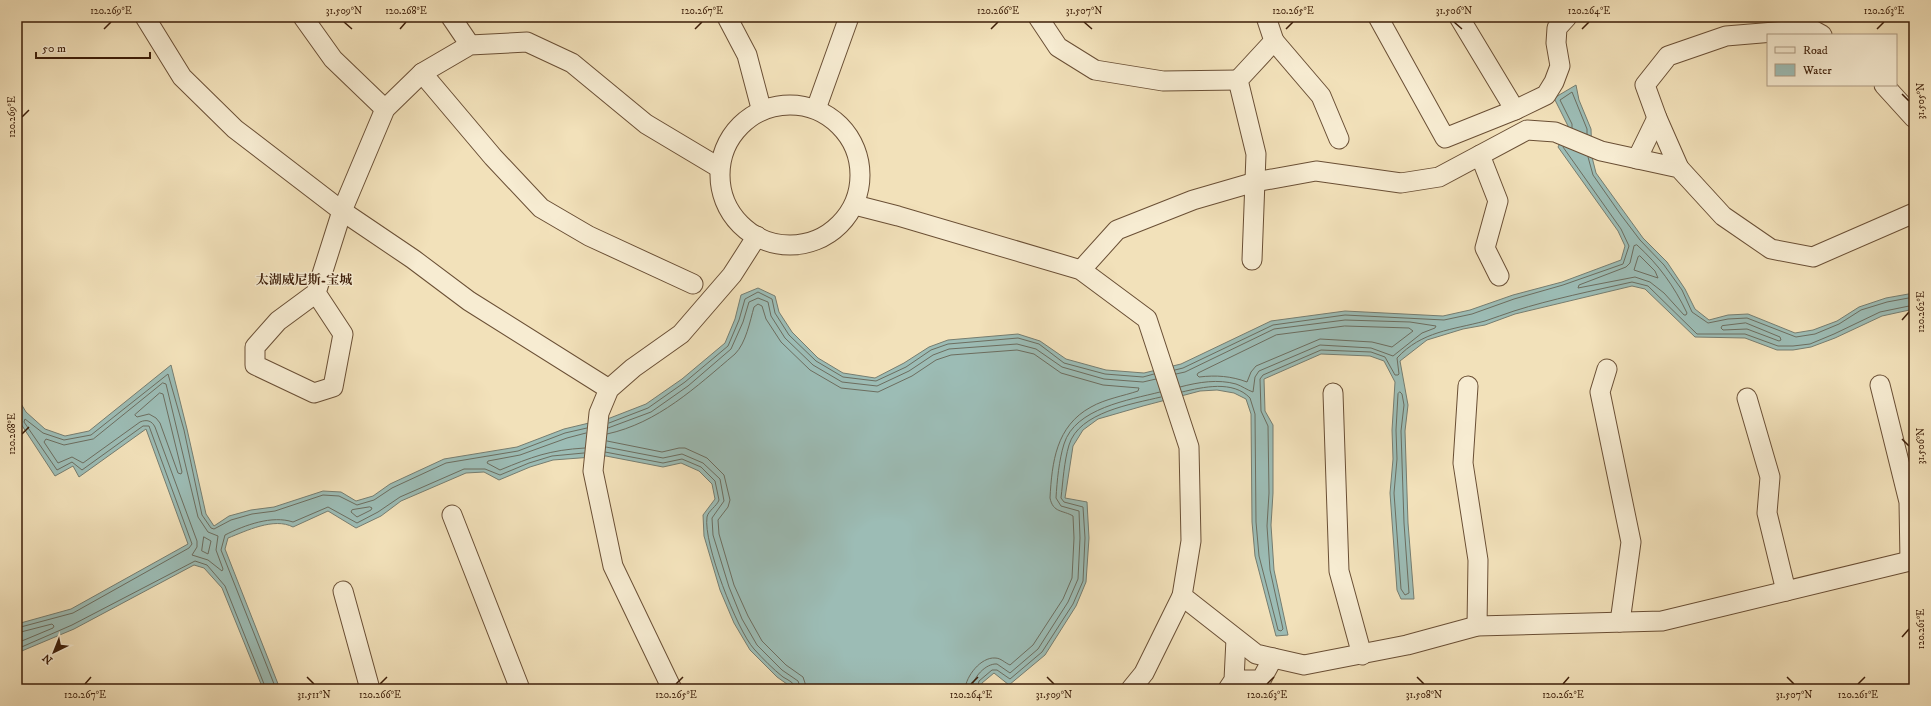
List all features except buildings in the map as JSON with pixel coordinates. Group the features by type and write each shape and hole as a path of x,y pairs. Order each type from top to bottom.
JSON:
{"street":[{"path":"145,17 182,77 235,129 342,211 413,259 469,301 609,390"},
{"path":"303,17 333,59 385,109"},
{"path":"451,17 470,45"},
{"path":"727,17 747,56 761,108"},
{"path":"816,109 850,17"},
{"path":"1038,17 1058,47 1095,70 1163,81 1238,80 1274,41"},
{"path":"1266,17 1274,41 1321,96 1339,139"},
{"path":"1378,17 1445,138 1515,110 1546,95 1560,66 1556,43 1557,28 1567,17"},
{"path":"1459,17 1515,110"},
{"path":"1820,34 1811,29 1726,36 1668,56 1646,85 1657,118 1679,168 1723,216 1771,249 1813,258 1914,213"},
{"path":"316,293 343,334 333,387 314,393 255,365 255,347 278,321 316,293 342,211 385,109 422,73 470,45 527,42 572,63 646,124 718,167"},
{"path":"422,73 493,157 541,208 589,236 693,284"},
{"path":"1238,80 1256,154 1252,260"},
{"path":"1885,86 1914,118"},
{"path":"785,104 816,109 840,125 856,149 861,177 855,205 834,231 804,245 771,244 741,228 722,200 718,167 730,135 761,108 785,104"},
{"path":"1637,159 1657,118"},
{"path":"1081,270 1117,230 1193,200 1255,182 1316,171 1401,183 1439,177 1527,130 1555,132 1601,151 1679,168"},
{"path":"1480,156 1498,201 1486,248 1499,276"},
{"path":"855,205 898,216 1081,270 1147,320 1189,447 1191,541 1182,596 1144,673 1132,689"},
{"path":"672,689 613,566 593,470 599,413 609,390 633,368 681,334 732,275 757,236"},
{"path":"1607,369 1600,392 1631,542 1620,622"},
{"path":"1182,596 1236,640 1256,654 1304,665 1362,655 1478,626 1662,621 1912,560 1909,502 1880,385"},
{"path":"1468,386 1463,464 1478,560 1478,626"},
{"path":"1333,393 1339,571 1362,655"},
{"path":"1747,398 1770,477 1767,513 1786,590"},
{"path":"452,515 520,689"},
{"path":"343,592 370,689"},
{"path":"1236,640 1231,684 1261,680 1273,658"}],"water":[{"path":"1576,85 1579,100 1591,129 1592,157 1596,173 1643,238 1667,262 1685,289 1695,309 1709,320 1728,315 1748,314 1795,333 1813,330 1837,321 1859,307 1886,298 1914,293 1914,309 1882,316 1835,338 1811,347 1793,350 1777,350 1745,338 1695,337 1645,289 1632,286 1515,314 1485,325 1463,329 1427,340 1400,361 1408,405 1405,431 1408,523 1414,599 1401,599 1397,590 1390,493 1393,459 1392,430 1395,382 1384,361 1370,356 1321,354 1264,379 1265,411 1273,425 1273,493 1271,525 1274,570 1288,635 1276,636 1255,556 1252,522 1251,414 1246,399 1234,393 1217,390 1200,391 1098,419 1083,430 1073,446 1065,498 1087,502 1089,538 1086,582 1076,606 1045,655 1009,685 994,673 982,683 980,689 794,689 777,677 750,650 734,623 720,590 704,536 703,515 715,499 712,484 699,471 681,463 663,467 606,456 553,460 530,467 499,480 484,472 466,473 401,501 381,516 356,528 328,511 293,527 285,524 269,524 228,538 225,549 280,689 263,689 222,588 204,568 194,565 74,629 17,653 17,624 71,609 188,544 146,429 79,477 73,466 55,476 17,418 17,397 26,412 45,429 65,436 89,431 171,365 206,514 214,526 229,516 251,510 274,507 323,491 341,492 356,501 373,496 390,484 444,459 517,447 564,429 610,418 646,404 682,379 725,343 735,319 741,295 758,288 775,296 779,312 792,332 818,358 843,373 875,378 904,363 929,347 948,340 1018,334 1040,341 1066,359 1106,370 1144,373 1181,364 1271,321 1345,311 1443,316 1470,310 1513,295 1562,282 1621,260 1625,246 1618,231 1558,147 1568,126 1554,98"}],"district":[{"name":"太湖威尼斯-宝城","path":"304,279"}]}
